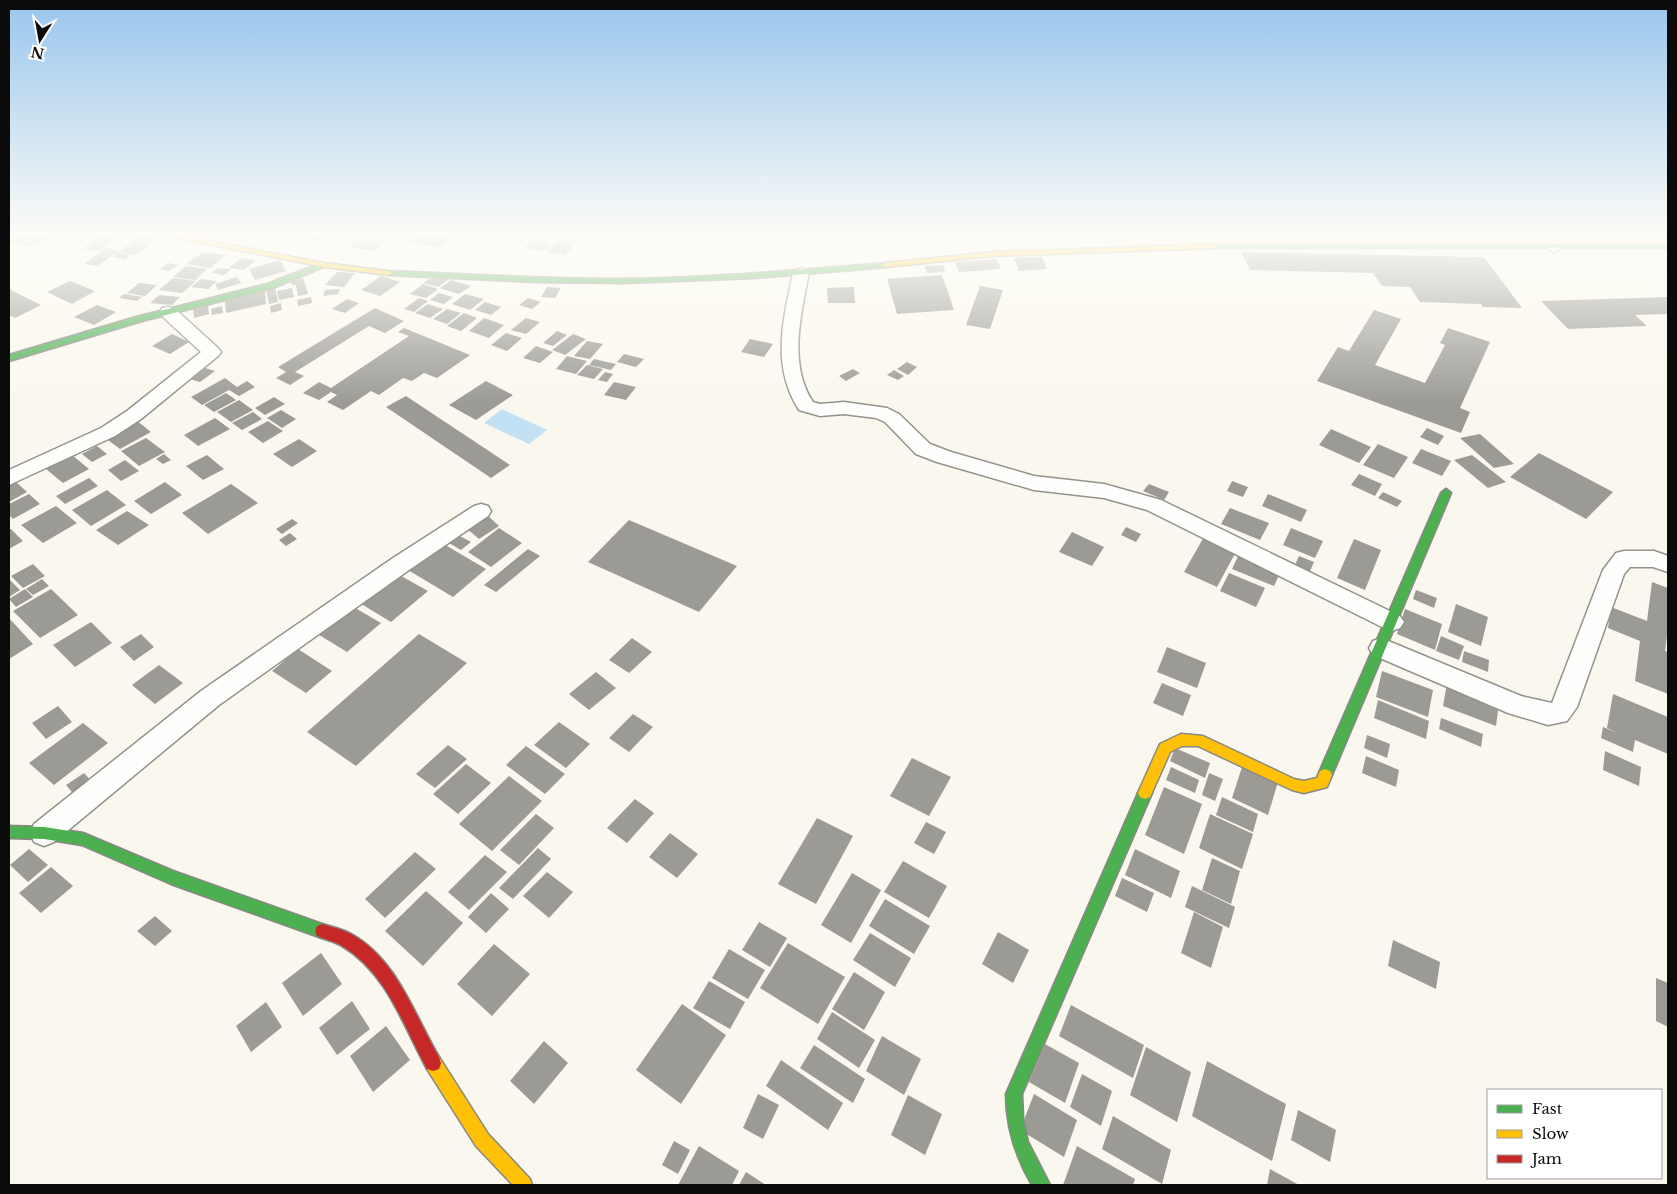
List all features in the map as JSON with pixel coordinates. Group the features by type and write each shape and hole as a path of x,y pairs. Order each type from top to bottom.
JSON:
{"main road":[{"path":"9,358 168,312 248,292"},
{"path":"1041,1185 1016,1138 1013,1118 1014,1094 1165,748 1176,740 1188,738 1199,740 1292,784 1304,787 1322,783 1446,493"},
{"path":"9,832 44,833 83,839 171,877 347,940 378,964 400,999 429,1056 482,1140 524,1185"}],"street":[{"path":"798,292 794,318 792,375 796,390 806,406 820,410 844,408 880,412 892,418 923,449 944,457 1034,483 1104,491 1154,505 1392,622"},
{"path":"9,478 108,432 134,415 212,352 168,312"},
{"path":"44,833 210,698 401,564 481,511"},
{"path":"1381,648 1517,706 1548,714 1558,713 1565,707 1614,570 1624,559 1630,558 1654,559 1668,564"}],"water":[{"path":"502,409 547,430 529,444 484,423"}],"building":[{"path":"9,292 14,292 41,305 15,318 9,315"},
{"path":"48,292 94,292 72,304"},
{"path":"129,292 150,292 145,296 127,293"},
{"path":"265,292 266,304 226,313 225,299"},
{"path":"267,292 276,292 278,302 269,304"},
{"path":"277,292 293,292 294,297 279,300"},
{"path":"297,292 307,292 308,294 298,296"},
{"path":"324,292 339,292 338,294 323,296"},
{"path":"366,292 386,292 380,296"},
{"path":"413,292 434,292 426,298 410,294"},
{"path":"544,292 559,292 555,298 541,297"},
{"path":"827,292 854,292 855,303 828,303"},
{"path":"891,292 948,292 954,310 897,314"},
{"path":"978,292 1002,292 990,329 966,325"},
{"path":"1413,292 1510,292 1522,308 1483,307 1481,304 1420,302"},
{"path":"439,293 453,297 444,304 430,300"},
{"path":"124,294 142,297 137,301 119,298"},
{"path":"465,294 484,299 470,310 452,304"},
{"path":"159,295 180,297 172,305 150,303"},
{"path":"311,297 312,303 298,306 297,300"},
{"path":"1668,297 1668,314 1635,315 1647,326 1568,329 1541,301"},
{"path":"419,298 428,301 414,312 404,309"},
{"path":"528,298 541,302 532,309 519,305"},
{"path":"347,299 359,303 345,313 332,309"},
{"path":"485,302 501,307 491,315 475,310"},
{"path":"281,303 282,310 271,313 270,306"},
{"path":"428,304 443,309 430,318 415,313"},
{"path":"97,305 116,312 94,325 74,317"},
{"path":"208,305 209,314 194,318 193,308"},
{"path":"222,306 223,313 212,315 211,309"},
{"path":"375,308 404,321 385,333 369,326 295,372 304,376 290,385 276,378 286,372 278,367"},
{"path":"447,309 461,313 447,324 433,319"},
{"path":"1374,310 1401,319 1375,365 1425,383 1445,345 1440,343 1448,328 1490,342 1460,408 1470,412 1461,433 1317,381 1338,347 1349,351"},
{"path":"464,313 477,318 461,331 447,326"},
{"path":"484,318 504,325 489,338 469,331"},
{"path":"526,318 540,322 526,334 511,330"},
{"path":"404,328 470,355 437,378 424,373 412,381 403,378 379,395 371,391 343,410 327,402 337,395 331,392 319,400 303,393 319,382 331,388 409,336 398,332"},
{"path":"557,331 567,335 553,346 543,343"},
{"path":"506,333 522,338 507,351 491,345"},
{"path":"172,334 189,342 170,354 152,346"},
{"path":"573,334 586,339 565,355 552,350"},
{"path":"750,339 773,344 764,357 741,352"},
{"path":"587,341 603,344 590,359 574,356"},
{"path":"536,346 553,352 540,363 523,358"},
{"path":"624,354 644,359 636,367 617,362"},
{"path":"567,356 587,361 576,374 556,369"},
{"path":"594,359 616,364 611,370 589,365"},
{"path":"907,362 917,367 908,375 897,369"},
{"path":"587,365 603,369 594,379 577,375"},
{"path":"202,367 215,371 200,382 186,378"},
{"path":"853,369 860,373 846,381 839,376"},
{"path":"894,370 904,376 898,380 887,375"},
{"path":"605,372 613,374 607,382 598,380"},
{"path":"225,378 237,387 247,381 255,387 239,396 229,390 202,405 191,397"},
{"path":"486,381 513,395 476,420 449,405"},
{"path":"614,382 636,387 626,400 604,395"},
{"path":"226,393 236,400 214,412 204,405"},
{"path":"406,396 510,465 491,478 386,407"},
{"path":"274,397 285,404 265,415 255,408"},
{"path":"239,400 253,410 231,422 217,412"},
{"path":"281,410 296,419 282,428 267,418"},
{"path":"253,412 262,419 242,430 232,423"},
{"path":"215,418 230,429 198,446 184,435"},
{"path":"136,420 151,432 120,449 104,437"},
{"path":"268,421 283,431 263,443 248,432"},
{"path":"1427,428 1444,436 1438,445 1420,437"},
{"path":"1331,429 1371,447 1359,463 1319,445"},
{"path":"1480,434 1514,464 1494,468 1460,438"},
{"path":"146,438 165,452 139,466 121,451"},
{"path":"299,439 317,451 292,467 273,454"},
{"path":"1378,444 1408,457 1394,478 1363,465"},
{"path":"97,446 107,454 92,462 82,454"},
{"path":"1421,449 1451,461 1442,476 1412,463"},
{"path":"1539,453 1613,492 1586,519 1510,477"},
{"path":"164,454 171,460 163,464 156,459"},
{"path":"72,455 89,469 63,483 46,469"},
{"path":"207,455 224,469 203,480 186,466"},
{"path":"1472,455 1506,482 1488,488 1454,460"},
{"path":"125,460 139,471 121,481 108,470"},
{"path":"1359,474 1382,484 1375,496 1351,485"},
{"path":"89,478 98,486 65,504 56,496"},
{"path":"15,481 27,492 9,502 9,484"},
{"path":"1232,481 1248,487 1243,497 1227,491"},
{"path":"165,482 182,495 151,514 134,501"},
{"path":"231,484 258,503 208,534 182,513"},
{"path":"1149,484 1169,492 1164,500 1143,491"},
{"path":"107,490 126,505 91,526 72,510"},
{"path":"1383,492 1402,501 1397,507 1378,498"},
{"path":"29,494 40,504 13,519 9,515 9,504"},
{"path":"1268,494 1307,510 1301,522 1262,506"},
{"path":"56,506 77,523 43,543 21,525"},
{"path":"1230,508 1269,523 1260,540 1221,524"},
{"path":"127,511 149,525 118,545 96,530"},
{"path":"486,514 499,526 479,539 465,527"},
{"path":"292,519 298,523 282,534 276,529"},
{"path":"629,520 737,566 699,612 588,562"},
{"path":"1126,527 1141,534 1136,542 1121,535"},
{"path":"499,528 522,543 491,567 468,552"},
{"path":"1291,528 1323,541 1315,558 1283,545"},
{"path":"11,529 23,541 9,549 9,530"},
{"path":"1072,532 1104,547 1092,566 1059,552"},
{"path":"290,533 297,539 286,546 279,540"},
{"path":"458,535 471,542 461,550 449,543"},
{"path":"1205,535 1238,548 1217,587 1184,572"},
{"path":"1354,539 1381,550 1365,590 1337,578"},
{"path":"442,543 486,569 453,597 408,570"},
{"path":"528,549 540,556 496,592 484,585"},
{"path":"1240,552 1282,569 1274,586 1232,569"},
{"path":"1299,556 1314,562 1310,571 1295,565"},
{"path":"33,564 45,576 23,588 11,576"},
{"path":"394,572 428,591 391,622 358,602"},
{"path":"1229,573 1265,588 1256,607 1220,591"},
{"path":"9,579 20,590 9,597"},
{"path":"42,579 49,586 33,595 26,589"},
{"path":"1652,582 1668,588 1668,629 1665,651 1668,652 1668,694 1635,681 1640,641 1608,628 1611,607 1647,621"},
{"path":"25,589 33,597 16,607 9,599"},
{"path":"51,589 78,615 40,638 13,611"},
{"path":"1416,590 1437,598 1434,608 1413,599"},
{"path":"1456,604 1488,617 1481,646 1448,632"},
{"path":"350,605 381,623 347,652 316,633"},
{"path":"1405,609 1442,624 1435,650 1397,634"},
{"path":"9,618 33,644 9,659"},
{"path":"91,622 112,643 75,667 53,645"},
{"path":"141,634 154,647 134,661 120,647"},
{"path":"419,634 467,663 356,766 307,732"},
{"path":"1441,636 1464,646 1459,660 1436,651"},
{"path":"632,638 652,652 629,673 609,660"},
{"path":"1167,647 1206,663 1197,688 1157,672"},
{"path":"298,649 332,671 306,693 272,671"},
{"path":"1464,651 1489,660 1488,672 1462,662"},
{"path":"159,665 183,683 155,704 132,685"},
{"path":"1382,671 1433,690 1428,717 1376,697"},
{"path":"596,672 616,688 589,710 569,694"},
{"path":"1162,683 1191,695 1183,716 1153,703"},
{"path":"1447,683 1499,703 1496,726 1443,706"},
{"path":"1613,694 1668,717 1668,754 1635,740 1633,752 1601,738 1603,727 1618,733 1607,728"},
{"path":"1378,700 1429,721 1426,739 1374,718"},
{"path":"58,706 72,722 46,739 32,723"},
{"path":"633,714 653,727 629,752 609,738"},
{"path":"1441,718 1483,734 1481,747 1439,729"},
{"path":"559,722 590,744 566,768 534,745"},
{"path":"83,723 108,743 54,785 29,763"},
{"path":"1367,735 1390,744 1387,758 1364,748"},
{"path":"448,745 467,759 435,788 416,774"},
{"path":"526,746 565,774 545,794 506,765"},
{"path":"1175,748 1210,763 1205,778 1170,761"},
{"path":"1605,751 1641,767 1639,786 1603,770"},
{"path":"1366,756 1399,770 1396,787 1362,773"},
{"path":"912,758 951,777 929,816 890,796"},
{"path":"466,764 491,783 458,814 433,794"},
{"path":"1171,767 1199,780 1195,793 1166,780"},
{"path":"1242,767 1278,782 1268,815 1232,798"},
{"path":"84,773 95,785 77,798 66,785"},
{"path":"1209,773 1223,779 1215,801 1202,795"},
{"path":"509,776 542,801 492,851 459,824"},
{"path":"1164,787 1202,804 1184,854 1145,835"},
{"path":"1222,797 1258,814 1253,832 1216,815"},
{"path":"635,799 654,813 627,843 607,828"},
{"path":"536,814 554,828 519,865 500,850"},
{"path":"1210,814 1253,834 1242,869 1199,848"},
{"path":"817,818 853,836 816,904 778,884"},
{"path":"926,822 946,832 934,854 914,843"},
{"path":"670,833 698,854 677,878 649,857"},
{"path":"538,848 551,859 513,899 499,888"},
{"path":"29,849 48,865 28,882 10,865"},
{"path":"1135,849 1180,871 1171,898 1125,875"},
{"path":"415,852 436,869 385,918 365,899"},
{"path":"485,855 507,872 469,910 448,892"},
{"path":"1212,858 1240,871 1231,904 1202,890"},
{"path":"903,861 947,886 929,918 884,892"},
{"path":"51,867 73,886 41,913 19,893"},
{"path":"547,872 573,892 549,918 523,896"},
{"path":"852,873 881,890 851,943 821,925"},
{"path":"1122,878 1154,893 1147,912 1115,896"},
{"path":"1192,886 1235,907 1229,928 1185,907"},
{"path":"426,891 463,923 423,966 385,931"},
{"path":"491,893 509,909 486,933 468,917"},
{"path":"885,899 930,926 914,954 869,926"},
{"path":"1194,912 1223,927 1211,968 1181,953"},
{"path":"155,916 172,931 155,946 137,931"},
{"path":"759,922 787,938 770,967 742,950"},
{"path":"998,932 1029,950 1013,983 982,964"},
{"path":"870,933 911,958 895,987 853,960"},
{"path":"1393,940 1440,962 1436,989 1388,966"},
{"path":"788,943 845,977 818,1024 760,988"},
{"path":"494,944 530,974 492,1016 457,984"},
{"path":"729,949 765,970 748,999 712,978"},
{"path":"321,953 342,984 303,1016 282,983"},
{"path":"854,972 885,992 864,1030 832,1009"},
{"path":"1656,978 1668,983 1668,1027 1656,1021"},
{"path":"709,981 745,1002 730,1029 693,1008"},
{"path":"352,1001 370,1029 337,1055 319,1028"},
{"path":"266,1002 282,1027 251,1052 236,1026"},
{"path":"682,1004 726,1035 681,1104 636,1070"},
{"path":"1071,1005 1144,1045 1133,1078 1059,1036"},
{"path":"832,1012 875,1040 859,1068 817,1039"},
{"path":"386,1026 410,1060 373,1092 350,1056"},
{"path":"882,1036 921,1059 904,1095 866,1071"},
{"path":"544,1041 568,1063 534,1104 510,1081"},
{"path":"1045,1044 1079,1063 1065,1103 1029,1082"},
{"path":"814,1045 865,1079 853,1103 800,1068"},
{"path":"1146,1047 1191,1072 1177,1122 1130,1095"},
{"path":"781,1060 843,1103 828,1130 766,1086"},
{"path":"1207,1061 1286,1104 1272,1161 1192,1116"},
{"path":"1082,1074 1112,1091 1101,1126 1070,1107"},
{"path":"758,1094 779,1105 763,1139 743,1128"},
{"path":"1034,1094 1077,1120 1064,1157 1020,1130"},
{"path":"908,1095 942,1114 925,1155 891,1135"},
{"path":"1298,1110 1336,1130 1330,1162 1291,1140"},
{"path":"1113,1116 1171,1150 1162,1184 1102,1149"},
{"path":"674,1141 690,1150 678,1174 662,1165"},
{"path":"699,1146 739,1171 732,1185 678,1185"},
{"path":"1077,1146 1135,1179 1133,1185 1063,1185"},
{"path":"1270,1169 1299,1185 1267,1185"},
{"path":"746,1172 766,1185 739,1185"}],"traffic: fast":[{"path":"9,358 139,319 247,292"},
{"path":"1325,775 1446,493"},
{"path":"1041,1185 1020,1142 1015,1120 1014,1094 1145,793"},
{"path":"9,832 44,833 83,839 171,877 322,931"}],"traffic: slow":[{"path":"1145,793 1165,748 1181,740 1199,740 1292,784 1304,787 1322,783 1325,775"},
{"path":"433,1063 482,1140 524,1185"}],"traffic: jam":[{"path":"322,931 347,940 363,951 377,965 398,996 433,1063"}]}
